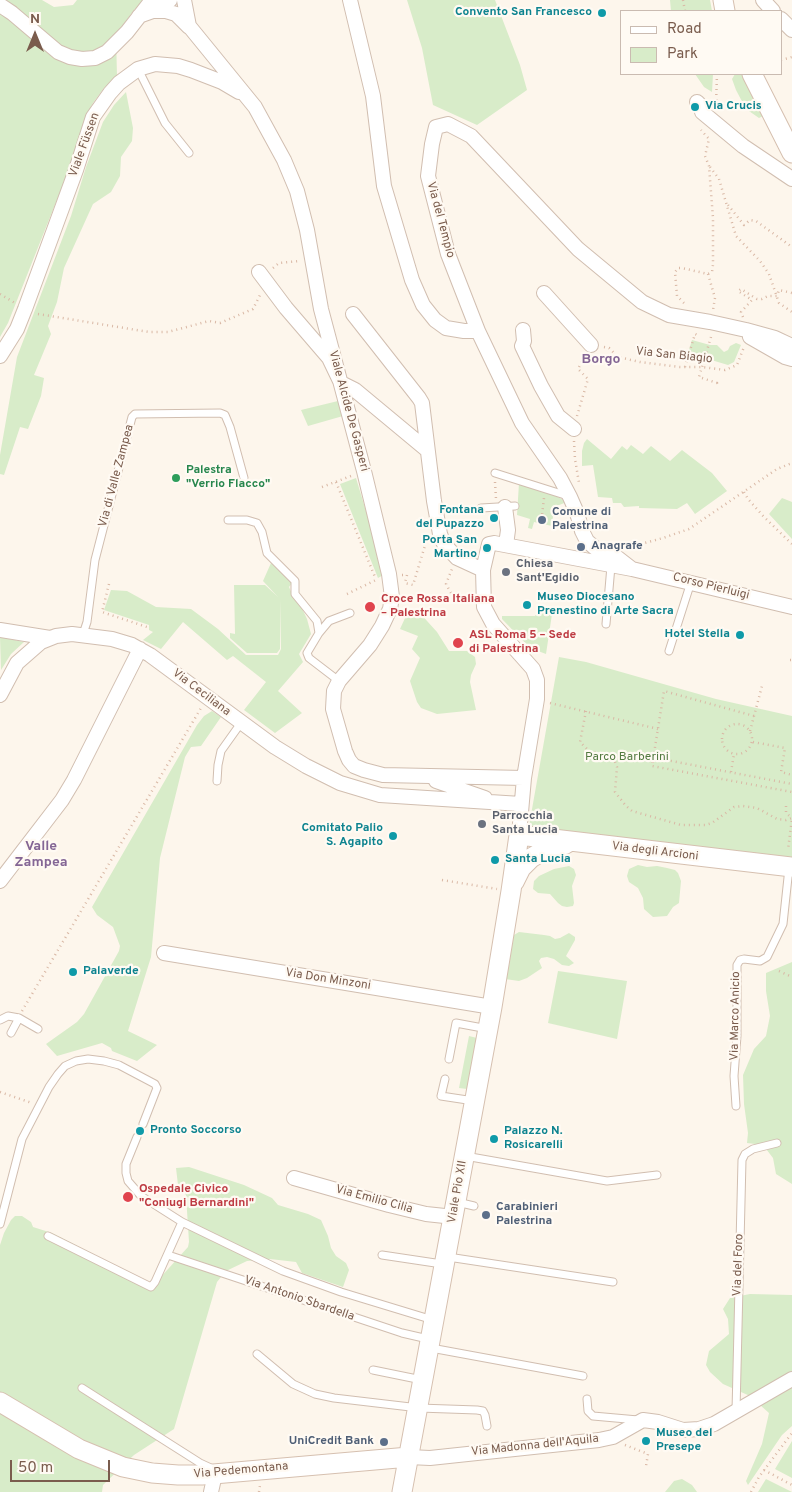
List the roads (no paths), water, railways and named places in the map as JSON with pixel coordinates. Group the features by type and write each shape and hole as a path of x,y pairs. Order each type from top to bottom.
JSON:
{"street":[{"path":"0,5 58,52 82,59 94,58 107,52 127,32 152,0"},
{"path":"138,16 154,5 170,0"},
{"name":"Viale Alcide De Gasperi","path":"184,0 187,20 196,36 255,107 284,160 298,192 321,309 389,574 392,596 390,609 370,645 339,681 334,691 333,709 343,745 352,763 364,770 377,774 421,776"},
{"path":"350,0 373,96 384,186 412,280 423,306 435,320 446,328 478,331"},
{"path":"763,0 773,10"},
{"path":"138,16 153,11 162,10 170,12 183,20 196,36"},
{"path":"782,20 792,30"},
{"name":"Viale Füssen","path":"0,358 17,329 25,309 76,170 93,117 113,89 138,69 155,64 184,68 227,85 241,93 255,107"},
{"path":"753,75 792,153"},
{"path":"697,102 702,106 702,112 742,146 792,179"},
{"name":"Via del Tempio","path":"632,569 610,559 587,541 570,497 560,478 522,423 478,331 448,254 428,176 436,127 448,124 471,136 578,250 642,302 669,315 742,334 775,338 792,346"},
{"path":"263,276 286,308 329,358 341,383 355,390 426,449"},
{"path":"544,293 591,345"},
{"path":"352,314 419,398 423,412 434,536 457,558 483,570"},
{"path":"523,330 524,341 522,346 541,386 558,416 574,429"},
{"path":"742,334 785,358 792,359"},
{"path":"506,545 510,506"},
{"path":"519,835 524,778 537,700 538,680 534,669 493,624 486,613 483,601 483,570 487,548 492,543 610,559"},
{"name":"Corso Pierluigi","path":"632,569 792,607"},
{"path":"0,630 50,638"},
{"name":"Via Ceciliana","path":"0,695 17,663 35,646 50,638 67,634 83,634 117,640 140,649 285,754 340,783 380,795 521,804"},
{"path":"0,881 62,800 140,649"},
{"path":"421,776 524,778"},
{"path":"421,776 498,803"},
{"path":"419,798 492,777"},
{"name":"Via degli Arcioni","path":"519,835 587,844 789,864"},
{"name":"Viale Pio XII","path":"402,1492 446,1261 462,1208 465,1156 492,1007 519,835"},
{"name":"Viale Pio XII","path":"511,891 521,868 535,855 558,846 587,844"},
{"name":"Via Don Minzoni","path":"164,953 492,1007"},
{"name":"Via Emilio Cilia","path":"294,1178 426,1214 462,1208"},
{"path":"646,1420 678,1429 694,1430 708,1426 792,1379"},
{"name":"Via Pedemontana","path":"0,1402 66,1442 124,1467 146,1472 218,1480 410,1457"},
{"name":"Via Madonna dell'Aquila","path":"410,1457 430,1458 599,1440 613,1437 646,1420"}],"lane":[{"path":"138,69 164,123 188,152"},
{"name":"Via di Valle Zampea","path":"83,634 87,622 95,560 132,417 135,414 220,413 225,415 244,478"},
{"path":"495,473 570,497"},
{"path":"482,508 510,506"},
{"path":"228,520 247,520 257,523 262,532 267,553 295,581 295,594 317,621 319,633"},
{"path":"606,624 610,559"},
{"path":"669,651 691,582"},
{"path":"339,681 307,656 319,633 329,621 350,613"},
{"path":"217,781 218,764 222,752 242,723"},
{"name":"Via Marco Anicio","path":"736,1106 734,1076 737,1036 737,965 740,960 760,961 767,957 783,924 789,864"},
{"path":"0,1020 8,1016 18,1018 38,1029"},
{"path":"11,1033 18,1018"},
{"path":"449,1059 456,1024 488,1029"},
{"path":"0,1224 22,1139 39,1105 65,1066 76,1061 88,1059 104,1061 119,1065 157,1086 142,1124"},
{"path":"445,1079 442,1096 475,1101"},
{"path":"137,1138 126,1164 128,1181 141,1196 182,1222 282,1271 341,1292 435,1321"},
{"name":"Via del Foro","path":"736,1411 742,1160 745,1154 753,1149 778,1144"},
{"path":"465,1156 607,1181 658,1175"},
{"path":"48,1236 148,1287 153,1286 182,1222"},
{"name":"Via Antonio Sbardella","path":"168,1255 430,1344 583,1376"},
{"path":"382,1255 613,1282"},
{"path":"257,1354 287,1380 306,1392 334,1398 419,1408 477,1410 486,1415 487,1426"},
{"path":"373,1370 424,1380"},
{"path":"82,1388 200,1463 218,1480"},
{"path":"587,1399 588,1411 593,1416 646,1420"}],"place":[{"name":"Convento San Francesco","path":"602,13"},
{"name":"Via Crucis","path":"695,107"},
{"name":"Palestra \"Verrio Flacco\"","path":"176,478"},
{"name":"Fontana del Pupazzo","path":"494,518"},
{"name":"Comune di Palestrina","path":"542,520"},
{"name":"Anagrafe","path":"581,547"},
{"name":"Porta San Martino","path":"487,548"},
{"name":"Chiesa Sant'Egidio","path":"506,572"},
{"name":"Museo Diocesano Prenestino di Arte Sacra","path":"527,605"},
{"name":"Croce Rossa Italiana – Palestrina","path":"370,607"},
{"name":"Hotel Stella","path":"740,635"},
{"name":"ASL Roma 5 – Sede di Palestrina","path":"458,643"},
{"name":"Parrocchia Santa Lucia","path":"482,824"},
{"name":"Comitato Palio S. Agapito","path":"393,836"},
{"name":"Santa Lucia","path":"495,860"},
{"name":"Palaverde","path":"73,972"},
{"name":"Pronto Soccorso","path":"140,1131"},
{"name":"Palazzo N. Rosicarelli","path":"494,1139"},
{"name":"Ospedale Civico \"Coniugi Bernardini\"","path":"128,1197"},
{"name":"Carabinieri Palestrina","path":"486,1215"},
{"name":"Museo del Presepe","path":"646,1441"},
{"name":"UniCredit Bank","path":"384,1442"}],"district":[{"name":"Borgo","path":"601,360"},
{"name":"Valle Zampea","path":"41,856"}],"park label":[{"name":"Parco Barberini","path":"627,758"}]}
